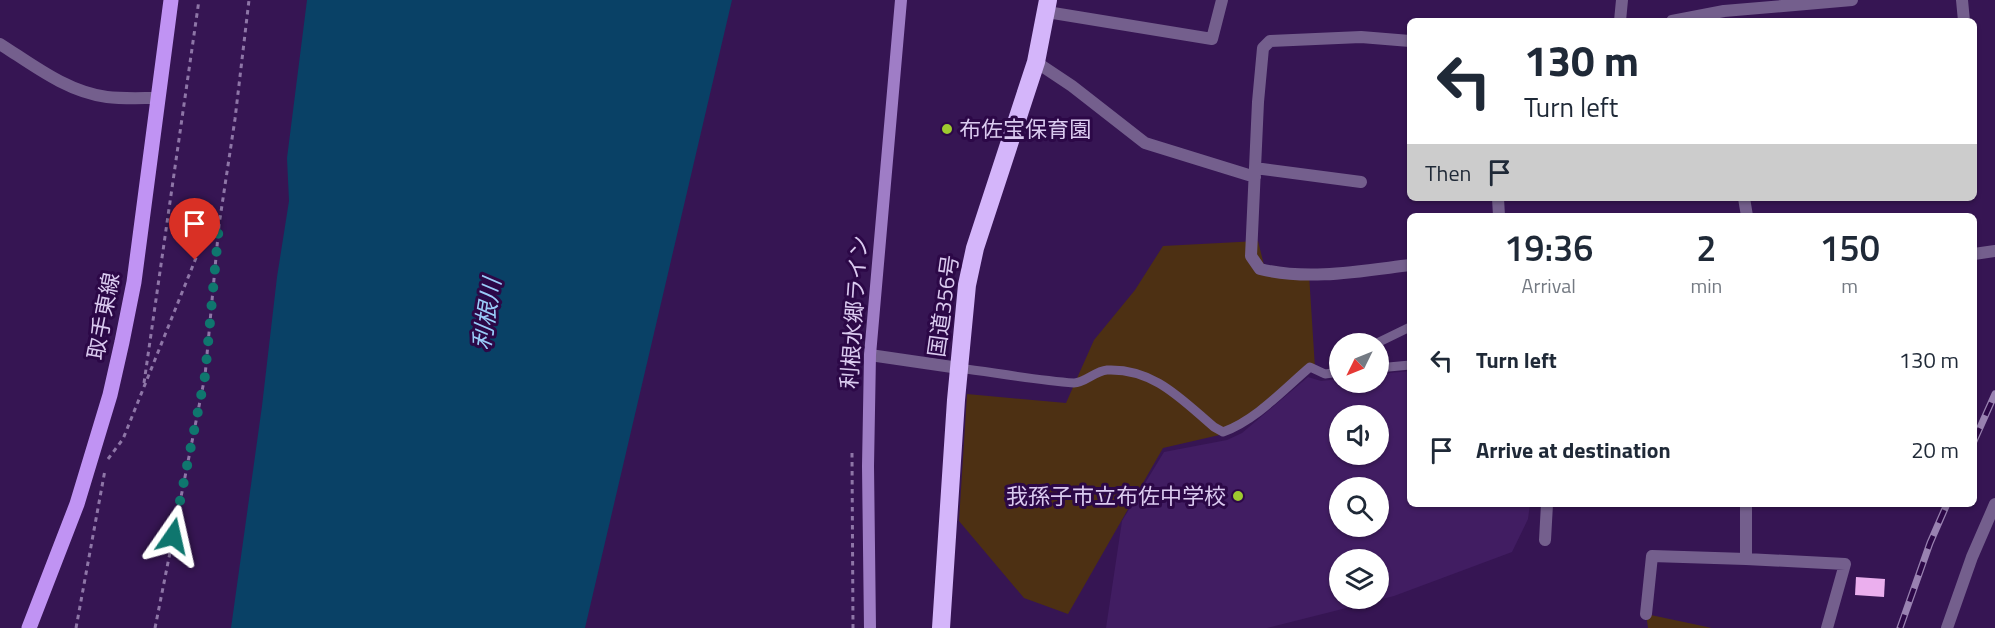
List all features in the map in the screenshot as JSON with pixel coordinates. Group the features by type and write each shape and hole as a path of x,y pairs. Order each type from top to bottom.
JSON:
{"highway":[{"name":"国道356号","path":"942,628 959,368 967,285 975,248 1036,62 1048,6"}],"main road":[{"name":"取手東線","path":"29,628 77,504 110,394 122,342 134,282 171,0"},
{"name":"利根水郷ライン","path":"870,628 868,466 870,355 902,0"}],"street":[{"path":"1048,6 1212,39 1222,0"},
{"path":"1620,18 1622,0"},
{"path":"1686,18 1720,11 1852,0"},
{"path":"1962,0 1964,18"},
{"path":"1407,41 1360,38 1270,41 1263,48 1251,256 1260,269 1278,273 1341,274 1407,265"},
{"path":"0,44 60,82 85,92 108,97 158,98"},
{"path":"1036,62 1072,86 1144,143 1255,173 1361,182"},
{"path":"1977,254 1995,251"},
{"path":"870,355 959,368"},
{"path":"1947,628 1972,557 1995,504"},
{"path":"1545,540 1547,507"},
{"path":"1746,507 1746,559"},
{"path":"1646,614 1652,556 1845,564 1827,628"}],"lane":[{"path":"1389,337 1407,328"},
{"path":"1389,367 1407,365"},
{"path":"959,368 1077,383 1104,370 1119,370 1147,377 1163,384 1214,428 1223,432 1249,419 1310,367 1329,373"}],"path":[{"path":"142,391 199,0"},
{"path":"154,628 205,376 219,225 235,119 249,0"},
{"path":"107,460 123,439 204,238 219,225"},
{"path":"76,628 105,469"}],"shaded area":[{"path":"1258,241 1265,269 1309,274 1315,368 1228,433 1163,448 1068,614 1024,598 959,521 967,394 1066,403 1094,340 1135,290 1163,246"},
{"name":"我孫子市立布佐中学校","path":"1407,371 1407,507 1530,507 1528,519 1512,552 1389,597 1389,549 1329,549 1329,609 1342,609 1267,628 1106,628 1122,521 1164,452 1227,440 1242,433 1308,377 1321,381 1329,380 1329,393 1389,393 1389,373"},
{"path":"1646,614 1712,628 1648,628"}],"water":[{"name":"利根川","path":"307,0 732,0 585,628 231,628 289,201 287,158"}],"building":[{"path":"1856,577 1885,579 1884,597 1855,595"}],"railway":[{"path":"1977,434 1995,394"},
{"path":"1900,628 1930,543 1946,507"}],"place":[{"name":"布佐宝保育園","path":"947,129"},
{"name":"我孫子市立布佐中学校","path":"1238,496"}],"route":[{"path":"173,536 205,376 219,225 204,238 195,260"}]}
